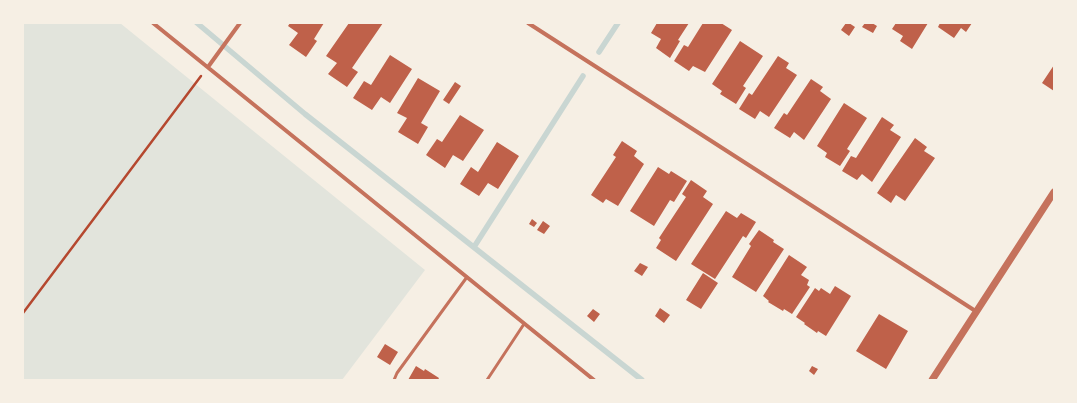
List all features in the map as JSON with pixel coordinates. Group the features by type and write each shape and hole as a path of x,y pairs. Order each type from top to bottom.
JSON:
{"street":[{"path":"153,23 594,380"},
{"path":"208,68 240,23"},
{"path":"528,23 977,312"},
{"path":"932,380 1054,192"}],"lane":[{"path":"394,380 397,373 467,277"},
{"path":"487,380 524,324"}],"path":[{"path":"23,313 208,68"}],"shaded area":[{"path":"23,23 120,23 425,270 342,380 23,380"}],"building":[{"path":"290,23 324,23 314,39 317,41 306,57 289,45 298,33 288,26"},
{"path":"349,23 383,23 352,68 358,72 347,87 328,74 337,63 326,56"},
{"path":"657,23 689,23 678,40 680,41 670,58 656,48 661,39 651,33"},
{"path":"703,23 721,23 732,30 705,72 693,66 689,71 674,61 684,45 688,47"},
{"path":"846,23 849,23 855,27 849,36 841,30"},
{"path":"865,23 872,23 877,26 873,33 862,27"},
{"path":"896,23 928,23 912,49 900,41 903,36 892,29"},
{"path":"940,23 972,23 966,32 961,28 954,38 938,27"},
{"path":"740,41 763,56 743,86 746,88 736,104 720,94 722,91 712,84"},
{"path":"390,55 412,69 390,103 381,97 372,110 353,98 364,81 371,85"},
{"path":"778,56 789,63 786,68 797,75 769,117 760,111 755,119 739,109 749,93 752,95"},
{"path":"1054,65 1054,91 1042,83"},
{"path":"418,78 440,91 421,123 428,127 418,144 398,132 407,118 397,113"},
{"path":"811,79 823,87 820,91 831,99 804,140 794,132 790,138 774,128 784,113 787,115"},
{"path":"455,82 461,86 449,104 443,100"},
{"path":"844,103 867,118 847,149 850,151 840,166 825,157 827,153 817,146"},
{"path":"460,115 484,130 463,161 453,155 445,168 426,155 437,139 442,142"},
{"path":"882,117 894,125 890,130 901,137 872,182 862,174 857,180 842,171 851,156 856,158"},
{"path":"915,138 927,147 924,151 935,158 905,201 896,195 891,203 877,193"},
{"path":"622,141 637,151 634,156 644,164 618,206 606,199 603,203 591,195 616,157 613,155"},
{"path":"497,142 519,156 498,189 488,183 479,196 460,184 471,167 478,172"},
{"path":"658,167 669,174 671,171 687,181 674,202 670,200 654,226 630,211"},
{"path":"691,180 707,191 703,197 713,204 676,261 656,248 661,240 659,238 686,197 682,194"},
{"path":"726,211 737,218 741,213 756,222 746,238 743,236 715,279 691,264"},
{"path":"532,219 537,223 534,227 529,224"},
{"path":"543,221 550,226 544,234 537,230"},
{"path":"759,230 784,249 756,292 732,277 751,246 749,244"},
{"path":"789,255 807,267 801,275 809,280 807,285 810,287 792,314 784,309 783,311 768,302 769,301 763,296"},
{"path":"640,263 648,267 642,276 634,271"},
{"path":"703,273 718,283 701,309 686,300"},
{"path":"835,286 851,296 826,336 818,331 817,333 796,317 815,288 819,291 821,288 830,294"},
{"path":"660,308 670,315 664,323 655,316"},
{"path":"593,309 600,314 594,322 587,316"},
{"path":"879,314 908,331 886,369 856,351"},
{"path":"385,344 398,352 390,365 377,357"},
{"path":"416,366 424,371 425,369 439,378 438,380 408,380"},
{"path":"812,366 818,369 814,375 809,371"}],"waterway":[{"path":"197,23 305,114 642,380"},
{"path":"599,52 618,23"},
{"path":"474,247 583,76"}]}
